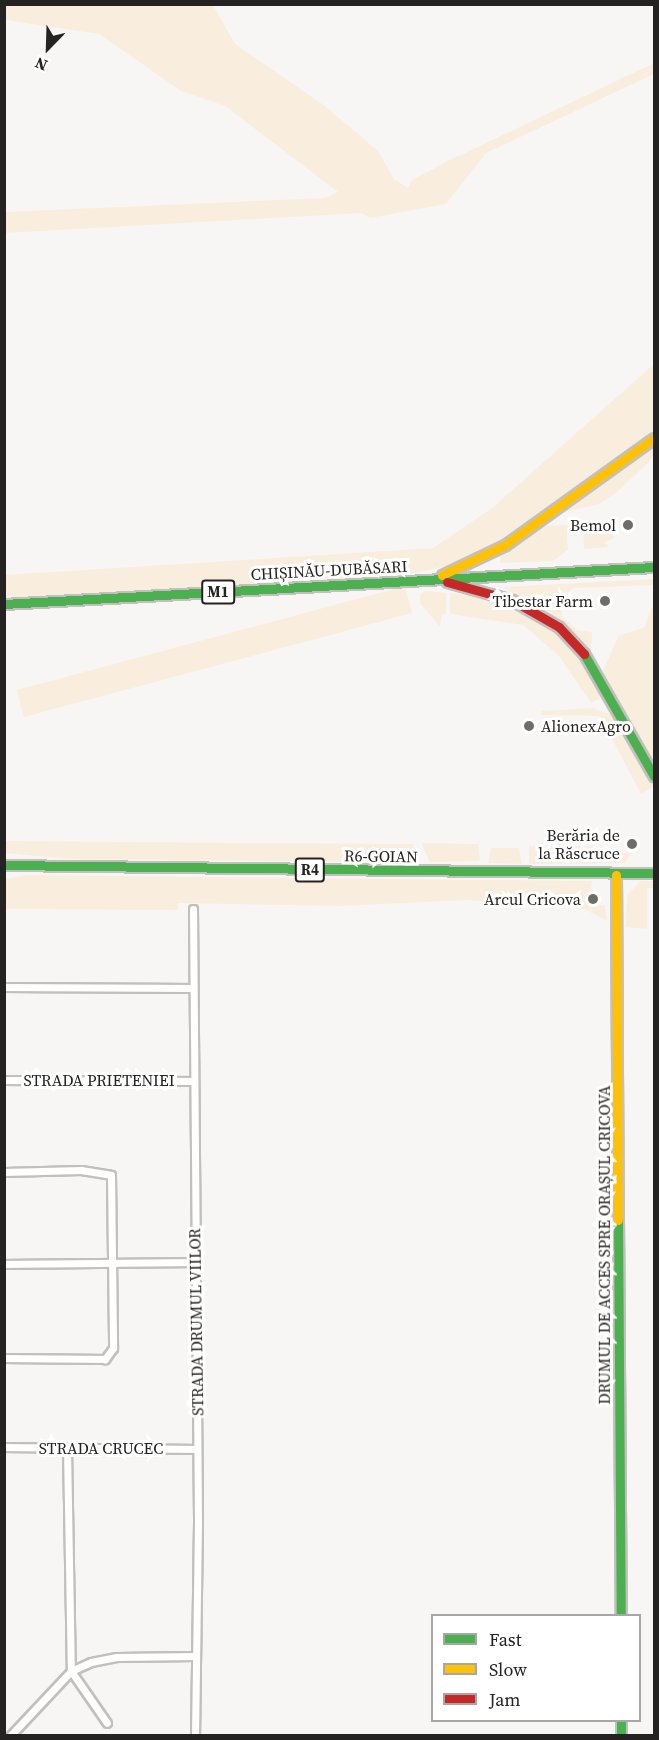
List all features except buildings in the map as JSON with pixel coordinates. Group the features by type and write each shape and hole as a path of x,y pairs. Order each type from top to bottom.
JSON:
{"main road":[{"path":"432,579 505,545 654,438"},
{"name":"CHIȘINĂU-DUBĂSARI","path":"4,604 654,567"},
{"path":"432,579 512,600 559,627 587,657 654,776"},
{"name":"R6-GOIAN","path":"4,865 616,875 652,873"},
{"name":"DRUMUL DE ACCES SPRE ORAȘUL CRICOVA","path":"616,875 621,1614"}],"street":[{"name":"STRADA DRUMUL VIILOR","path":"193,909 197,1449 195,1736"},
{"path":"4,987 193,988"},
{"name":"STRADA PRIETENIEI","path":"4,1080 193,1081"},
{"path":"4,1172 81,1170 111,1175 113,1347 109,1357 4,1358"},
{"path":"4,1264 195,1262"},
{"name":"STRADA CRUCEC","path":"4,1447 197,1449"},
{"path":"68,1448 71,1671 107,1723"},
{"path":"10,1736 71,1671 91,1662 117,1657 196,1656"}],"shaded area":[{"path":"5,4 213,5 235,44 325,106 378,151 394,179 408,188 412,180 450,160 654,63 654,74 486,153 446,204 370,218 362,213 5,233 5,212 325,198 338,192 225,106 181,91 99,34 5,20"},
{"path":"654,364 654,432 524,528 460,564 394,577 5,600 4,575 433,548 492,508"},
{"path":"654,443 654,454 648,463 616,493 599,504 560,513"},
{"path":"574,525 567,528 568,550 553,561 500,563 501,555 542,526"},
{"path":"583,525 609,528 615,538 605,542 609,547 584,549"},
{"path":"654,579 654,585 574,588 561,597 562,616 577,630 592,632 591,652 503,587"},
{"path":"405,586 412,613 24,717 17,690"},
{"path":"425,591 446,593 446,614 442,614 440,627 420,603 420,594"},
{"path":"450,593 493,598 520,608 548,625 583,660 601,698 591,703 559,656 523,625 450,614"},
{"path":"651,608 654,608 654,766 602,673 619,635 644,628"},
{"path":"593,708 615,716 654,786 641,794 600,716 541,715 542,711"},
{"path":"5,841 414,844 410,861 371,862 67,859 5,853"},
{"path":"421,843 478,844 480,861 430,862"},
{"path":"529,846 592,846 592,853 631,853 625,863 529,864"},
{"path":"491,848 519,848 522,864 488,863"},
{"path":"27,875 592,881 591,893 598,897 599,905 605,905 607,921 584,909 468,900 341,906 178,903 178,910 5,909 5,879"},
{"path":"641,881 654,881 654,888 647,888 647,929 626,927 627,895"}],"traffic: fast":[{"path":"4,604 654,567"},
{"path":"584,654 654,776"},
{"path":"4,865 654,873"},
{"path":"618,1220 621,1614"},
{"path":"621,1722 621,1736"}],"traffic: slow":[{"path":"442,575 505,545 654,438"},
{"path":"616,875 618,1220"}],"traffic: jam":[{"path":"447,582 512,600 559,627 584,654"}],"place":[{"name":"Bemol","path":"628,525"},
{"name":"Tibestar Farm","path":"605,601"},
{"name":"AlionexAgro","path":"529,726"},
{"name":"Berăria de la Răscruce","path":"632,844"},
{"name":"Arcul Cricova","path":"593,899"}]}
